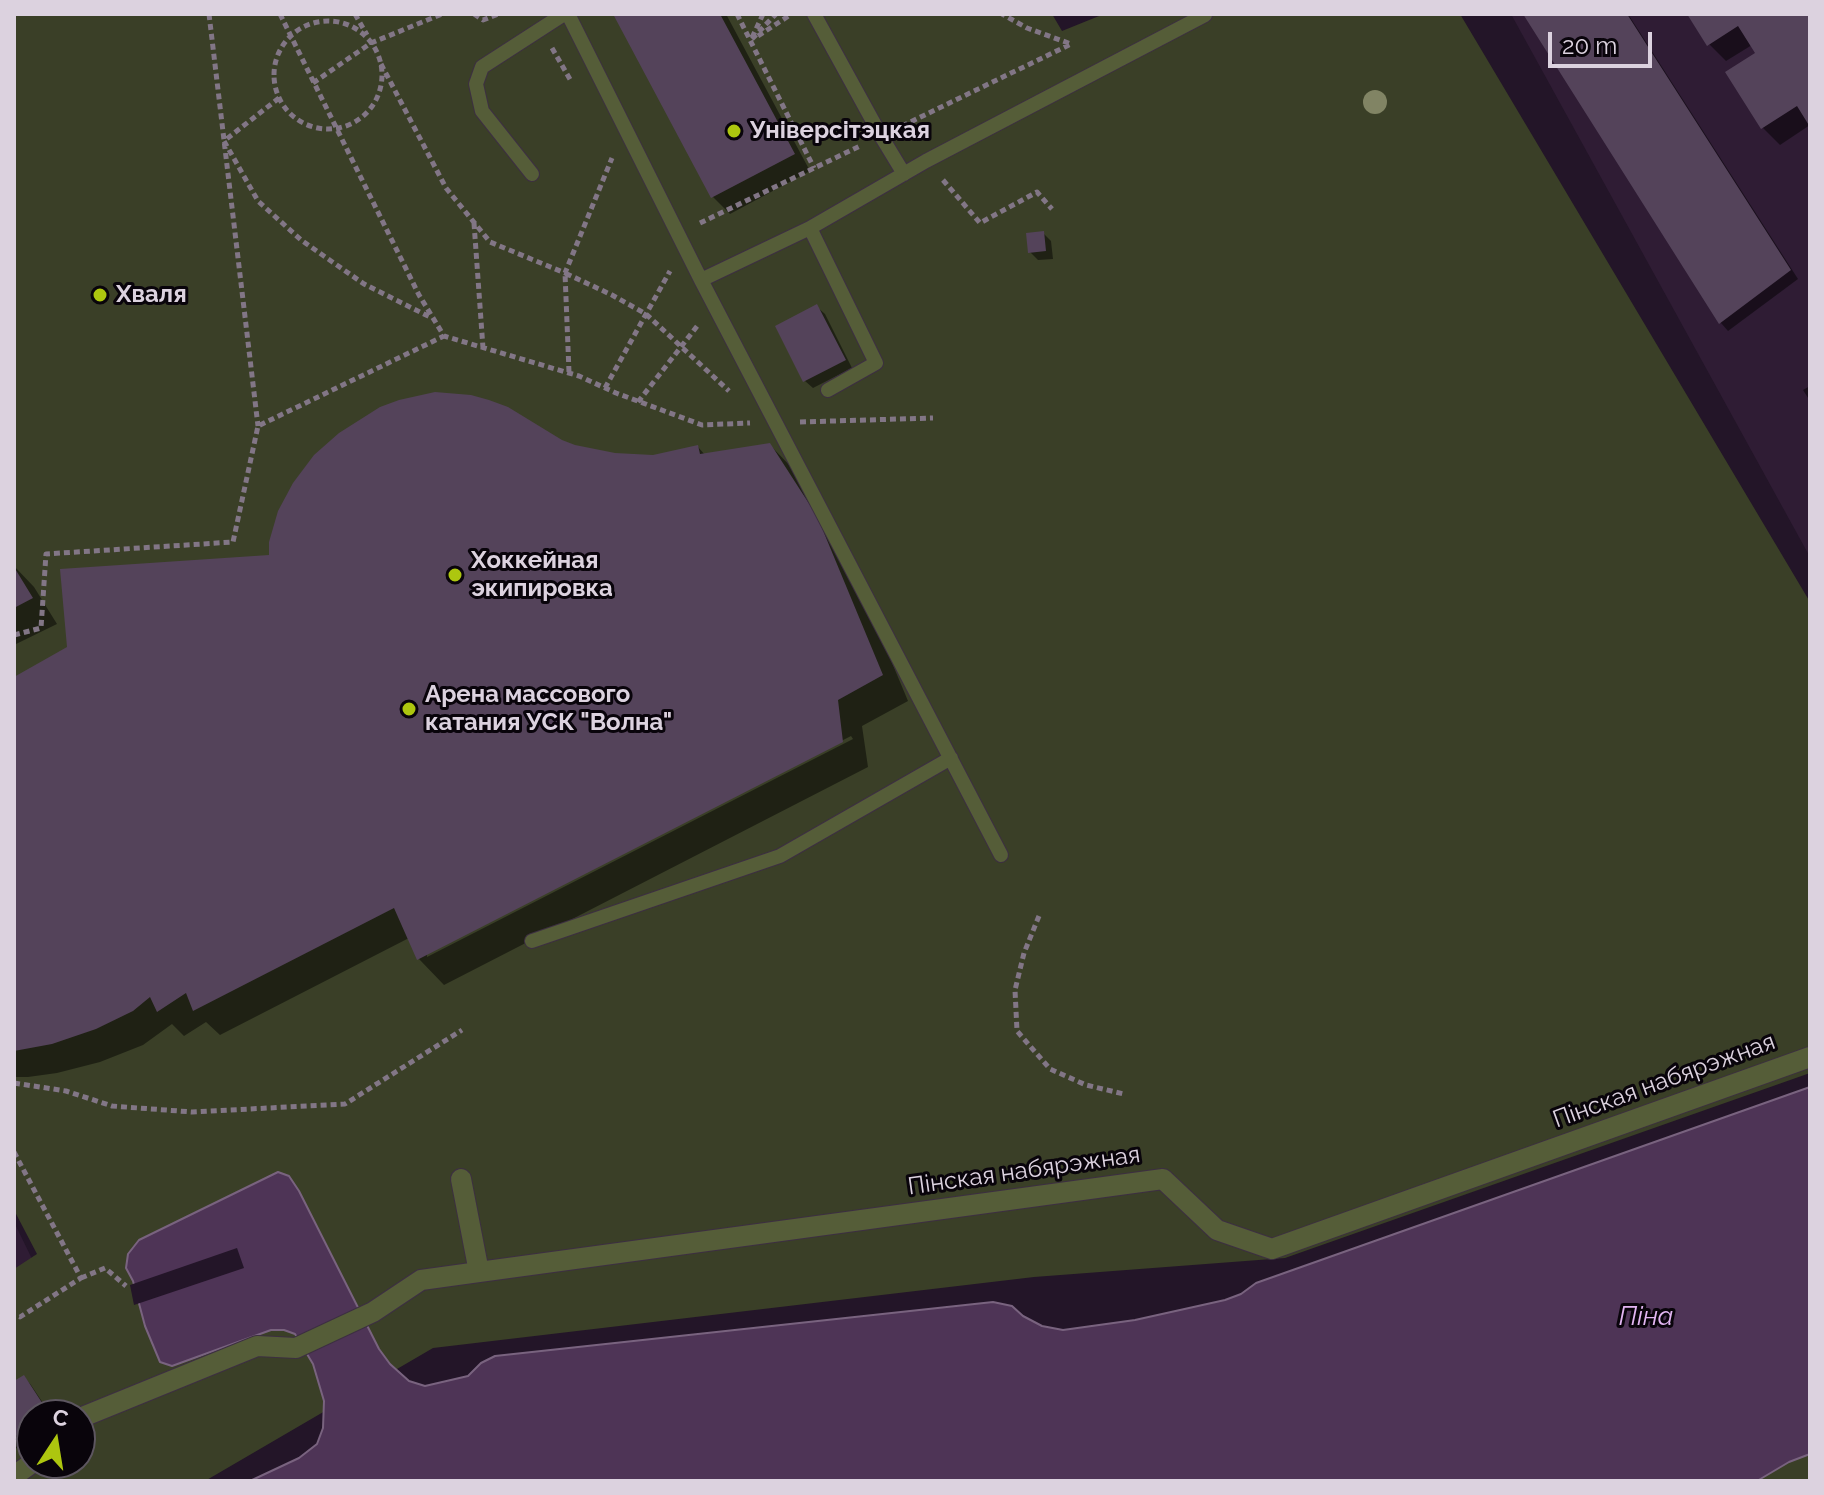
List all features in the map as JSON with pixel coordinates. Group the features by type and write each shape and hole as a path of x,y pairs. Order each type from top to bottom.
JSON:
{"street":[{"name":"Пінская набярэжная","path":"96,1411 257,1346 296,1348 373,1312 421,1280 1163,1179 1217,1230 1272,1249 1810,1057"},
{"path":"461,1179 479,1272"}],"lane":[{"path":"532,174 482,111 476,84 482,67 566,14 1001,855"},
{"path":"814,14 904,174"},
{"path":"701,280 810,228 926,161 1205,15"},
{"path":"810,228 876,363 828,390"},
{"path":"532,941 780,856 951,758"}],"path":[{"path":"14,635 41,628 46,554 233,542 258,426 209,14"},
{"path":"280,14 419,295 444,336 569,372 702,425 933,418"},
{"path":"355,14 446,188 490,242 565,273 646,314 738,399"},
{"path":"313,83 371,43 442,14"},
{"path":"474,14 483,20 498,14"},
{"path":"737,14 814,168"},
{"path":"763,14 751,40 776,14"},
{"path":"751,41 792,14"},
{"path":"698,224 1071,44 1027,28 1002,14"},
{"path":"371,43 358,30 342,22 323,21 306,25 290,35 274,65 274,82 279,98 289,112 302,122 318,128 335,128 352,123 366,113 376,98 381,82 381,64"},
{"path":"224,141 279,98"},
{"path":"224,141 258,201 301,240 364,284 433,319"},
{"path":"569,372 565,273 613,155"},
{"path":"926,161 980,223 1037,192 1052,209"},
{"path":"474,222 483,348"},
{"path":"605,388 673,267"},
{"path":"638,402 701,321"},
{"path":"258,426 444,336"},
{"path":"1039,916 1024,953 1015,990 1017,1031 1050,1069 1086,1085 1124,1094"},
{"path":"14,1083 66,1091 112,1106 192,1112 345,1104 462,1030"},
{"path":"14,1152 81,1278"},
{"path":"14,1315 20,1317 81,1278 105,1268 126,1286"}],"shaded area":[{"path":"1511,14 1810,14 1810,557"},
{"path":"14,1222 33,1261 14,1271"}],"green space":[{"path":"14,14 1052,14 1062,31 1104,14 1460,14 1810,602 1810,1073 1285,1258 1034,1277 433,1348 205,1481 14,1481 14,1269 37,1254 14,1210"},
{"path":"1810,1454 1810,1481 1757,1481 1789,1462"}],"water":[{"name":"Піна","path":"1810,1087 1810,1454 1789,1462 1757,1481 250,1481 299,1458 317,1444 323,1428 324,1401 313,1364 295,1334 284,1330 271,1330 172,1366 160,1362 126,1268 128,1254 139,1240 278,1172 289,1176 299,1191 379,1349 409,1381 425,1386 468,1376 481,1363 495,1356 993,1302 1012,1306 1042,1326 1063,1330 1135,1320 1225,1300 1241,1294 1256,1283"}],"pier":[{"path":"237,1248 244,1268 134,1305 130,1285"}],"building":[{"path":"613,14 720,14 795,154 711,198"},
{"path":"1523,14 1627,14 1791,270 1719,324"},
{"path":"1687,14 1810,14 1810,127 1797,106 1761,129 1725,72 1755,53 1738,26 1707,46"},
{"path":"1044,231 1046,251 1028,253 1026,233"},
{"path":"817,304 846,360 803,382 775,326"},
{"path":"435,392 489,400 508,407 562,440 615,453 653,455 698,445 700,454 770,443 817,516 883,675 838,700 843,742 417,960 394,908 193,1011 186,993 157,1012 150,997 133,1011 96,1029 52,1044 14,1051 14,677 67,647 60,569 269,555 269,542 278,511 293,483 314,455 339,433 380,407"},
{"path":"14,567 33,598 14,608"},
{"path":"24,1375 40,1399 16,1399 14,1437 14,1381"}],"place":[{"name":"Універсітэцкая","path":"734,131"},
{"name":"Хваля","path":"100,295"},
{"name":"Хоккейная экипировка","path":"455,575"},
{"name":"Арена массового катания УСК \"Волна\"","path":"409,709"}]}
